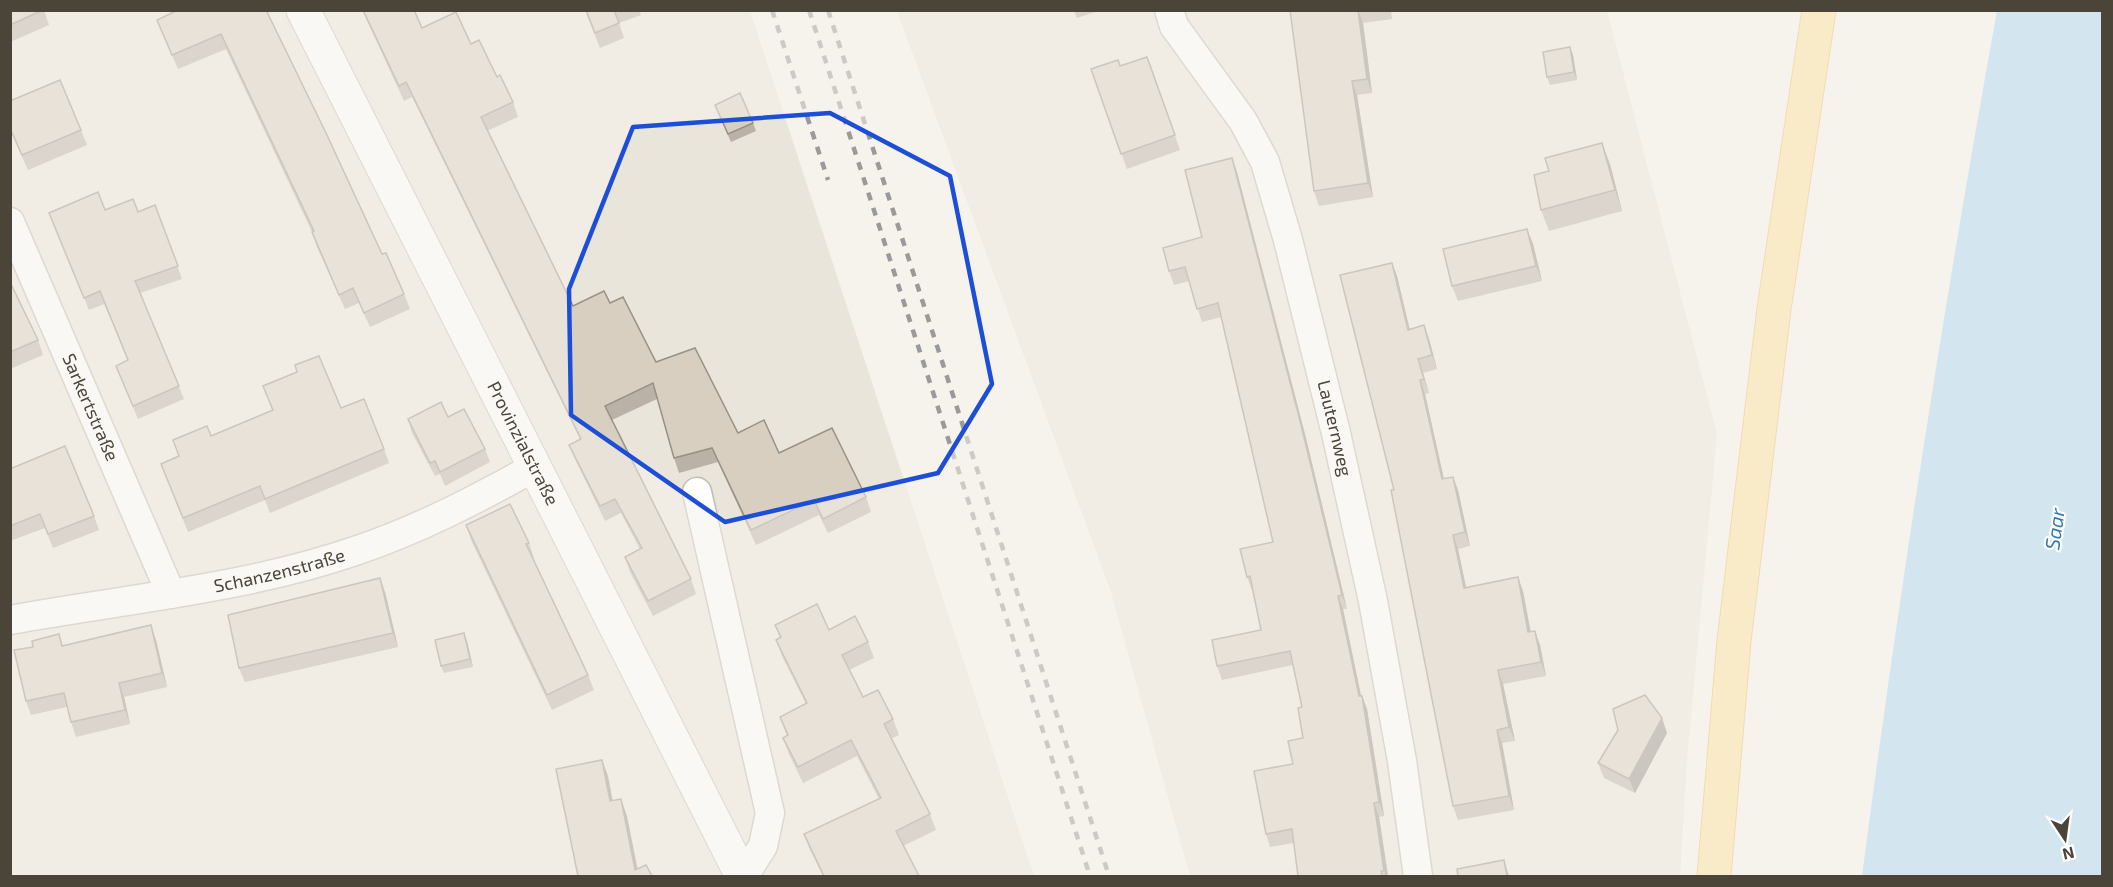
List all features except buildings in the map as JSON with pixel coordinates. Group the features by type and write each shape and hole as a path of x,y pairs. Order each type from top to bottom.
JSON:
{"main road":[{"path":"1714,876 1734,641 1774,309 1820,10"}],"street":[{"name":"Provinzialstraße","path":"303,10 533,468 743,876 763,846 770,813 697,492"},
{"name":"Lauternweg","path":"1169,10 1174,26 1243,121 1265,162 1278,207 1336,433 1373,601 1402,761 1418,876"},
{"name":"Sarkertstraße","path":"10,222 171,594"},
{"name":"Schanzenstraße","path":"10,620 171,594 276,574 354,551 417,528 533,468"}],"highlighted area":[{"path":"830,113 950,176 992,384 938,473 725,522 571,415 569,289 633,127"}],"shaded area":[{"path":"10,11 750,11 1034,876 11,876"},
{"path":"897,11 1607,11 1717,434 1687,760 1680,876 1190,876 1111,592"}],"water":[{"name":"Saar","path":"1997,11 2102,11 2102,876 1862,876 1924,442"}],"railway":[{"path":"772,10 828,180"},
{"path":"809,10 1090,876"},
{"path":"828,10 1109,876"}]}
